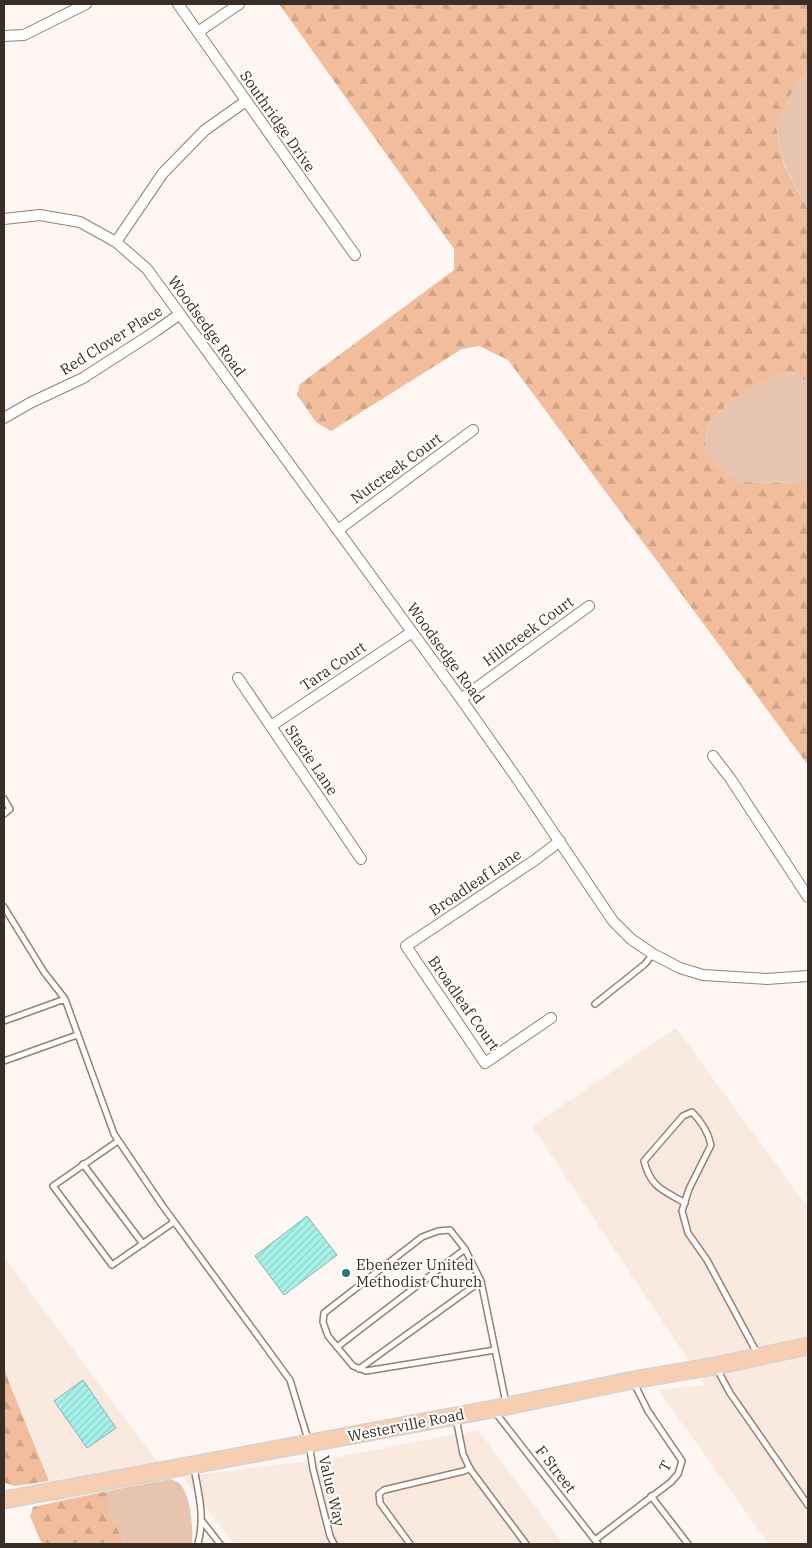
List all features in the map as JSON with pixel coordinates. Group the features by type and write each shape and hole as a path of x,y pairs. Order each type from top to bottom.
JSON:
{"main road":[{"name":"Westerville Road","path":"4,1500 500,1408 808,1346"}],"street":[{"path":"4,36 24,35 86,4"},
{"name":"Southridge Drive","path":"178,4 354,255"},
{"path":"198,32 239,4"},
{"path":"116,242 163,173 205,130 246,101"},
{"name":"Woodsedge Road","path":"4,219 40,215 80,222 116,242 147,269 461,699 613,921 631,939 653,954 680,968 703,975 768,979 808,976"},
{"name":"Red Clover Place","path":"4,418 30,403 84,378 180,314"},
{"name":"Nutcreek Court","path":"338,530 473,430"},
{"name":"Hillcreek Court","path":"461,699 590,606"},
{"name":"Tara Court","path":"271,726 412,632"},
{"name":"Stacie Lane","path":"238,678 361,859"},
{"path":"713,756 730,778 808,897"},
{"name":"Broadleaf Lane","path":"406,946 560,842"},
{"name":"Broadleaf Court","path":"406,946 485,1064 551,1018"}],"lane":[{"path":"4,799 10,809 4,814"},
{"name":"Value Way","path":"4,907 44,972 65,999 118,1141 174,1222 290,1380 309,1443 318,1488 330,1536 334,1544"},
{"path":"595,1004 645,964 653,954"},
{"path":"4,1020 65,999"},
{"path":"4,1061 78,1035"},
{"path":"685,1203 657,1186 648,1175 644,1161 683,1116 692,1112 703,1123 709,1134 712,1146 689,1189 685,1203 682,1211 688,1233 707,1260 758,1356"},
{"path":"118,1141 53,1186 112,1265 174,1222"},
{"path":"83,1164 143,1244"},
{"path":"495,1350 366,1370 359,1369 353,1366 325,1330 323,1322 324,1313 422,1237 438,1231 450,1230 465,1249 481,1281 495,1350 500,1408"},
{"path":"337,1347 465,1249"},
{"path":"359,1369 481,1281"},
{"path":"715,1366 730,1393 808,1505"},
{"name":"T","path":"596,1542 651,1496 671,1482 678,1474 682,1461 648,1411 633,1380"},
{"name":"F Street","path":"500,1408 596,1542"},
{"path":"456,1416 464,1454 470,1468 526,1544"},
{"path":"193,1465 202,1510 198,1544"},
{"path":"410,1544 380,1503 379,1494 384,1490 470,1468"},
{"path":"651,1496 688,1544"},
{"path":"202,1521 220,1544"}],"shaded area":[{"path":"808,72 808,210 784,164 776,127 795,85"},
{"path":"791,371 808,382 808,486 800,483 741,482 718,467 705,449 708,422 731,401 771,378"},
{"path":"676,1028 808,1208 808,1544 769,1544 658,1390 705,1385 532,1126"},
{"path":"4,1257 171,1479 55,1502 49,1480 4,1367"},
{"path":"478,1430 563,1544 234,1544 183,1477 333,1458"},
{"path":"171,1479 181,1485 187,1497 192,1522 192,1544 125,1544 108,1511 108,1491"}],"green space":[{"path":"279,4 808,4 808,72 795,85 776,127 784,165 808,210 808,382 791,371 771,378 731,401 708,422 705,449 718,467 741,482 800,483 808,486 808,765 508,360 479,346 462,349 331,431 316,422 297,395 300,384 454,270 454,249"},
{"path":"4,1367 49,1481 15,1486 5,1483"},
{"path":"108,1491 108,1511 125,1544 42,1544 30,1516 33,1507"}],"building":[{"path":"307,1216 337,1255 284,1295 255,1256"},
{"path":"83,1380 116,1428 87,1448 54,1401"}],"place":[{"name":"Ebenezer United Methodist Church","path":"346,1273"}]}
